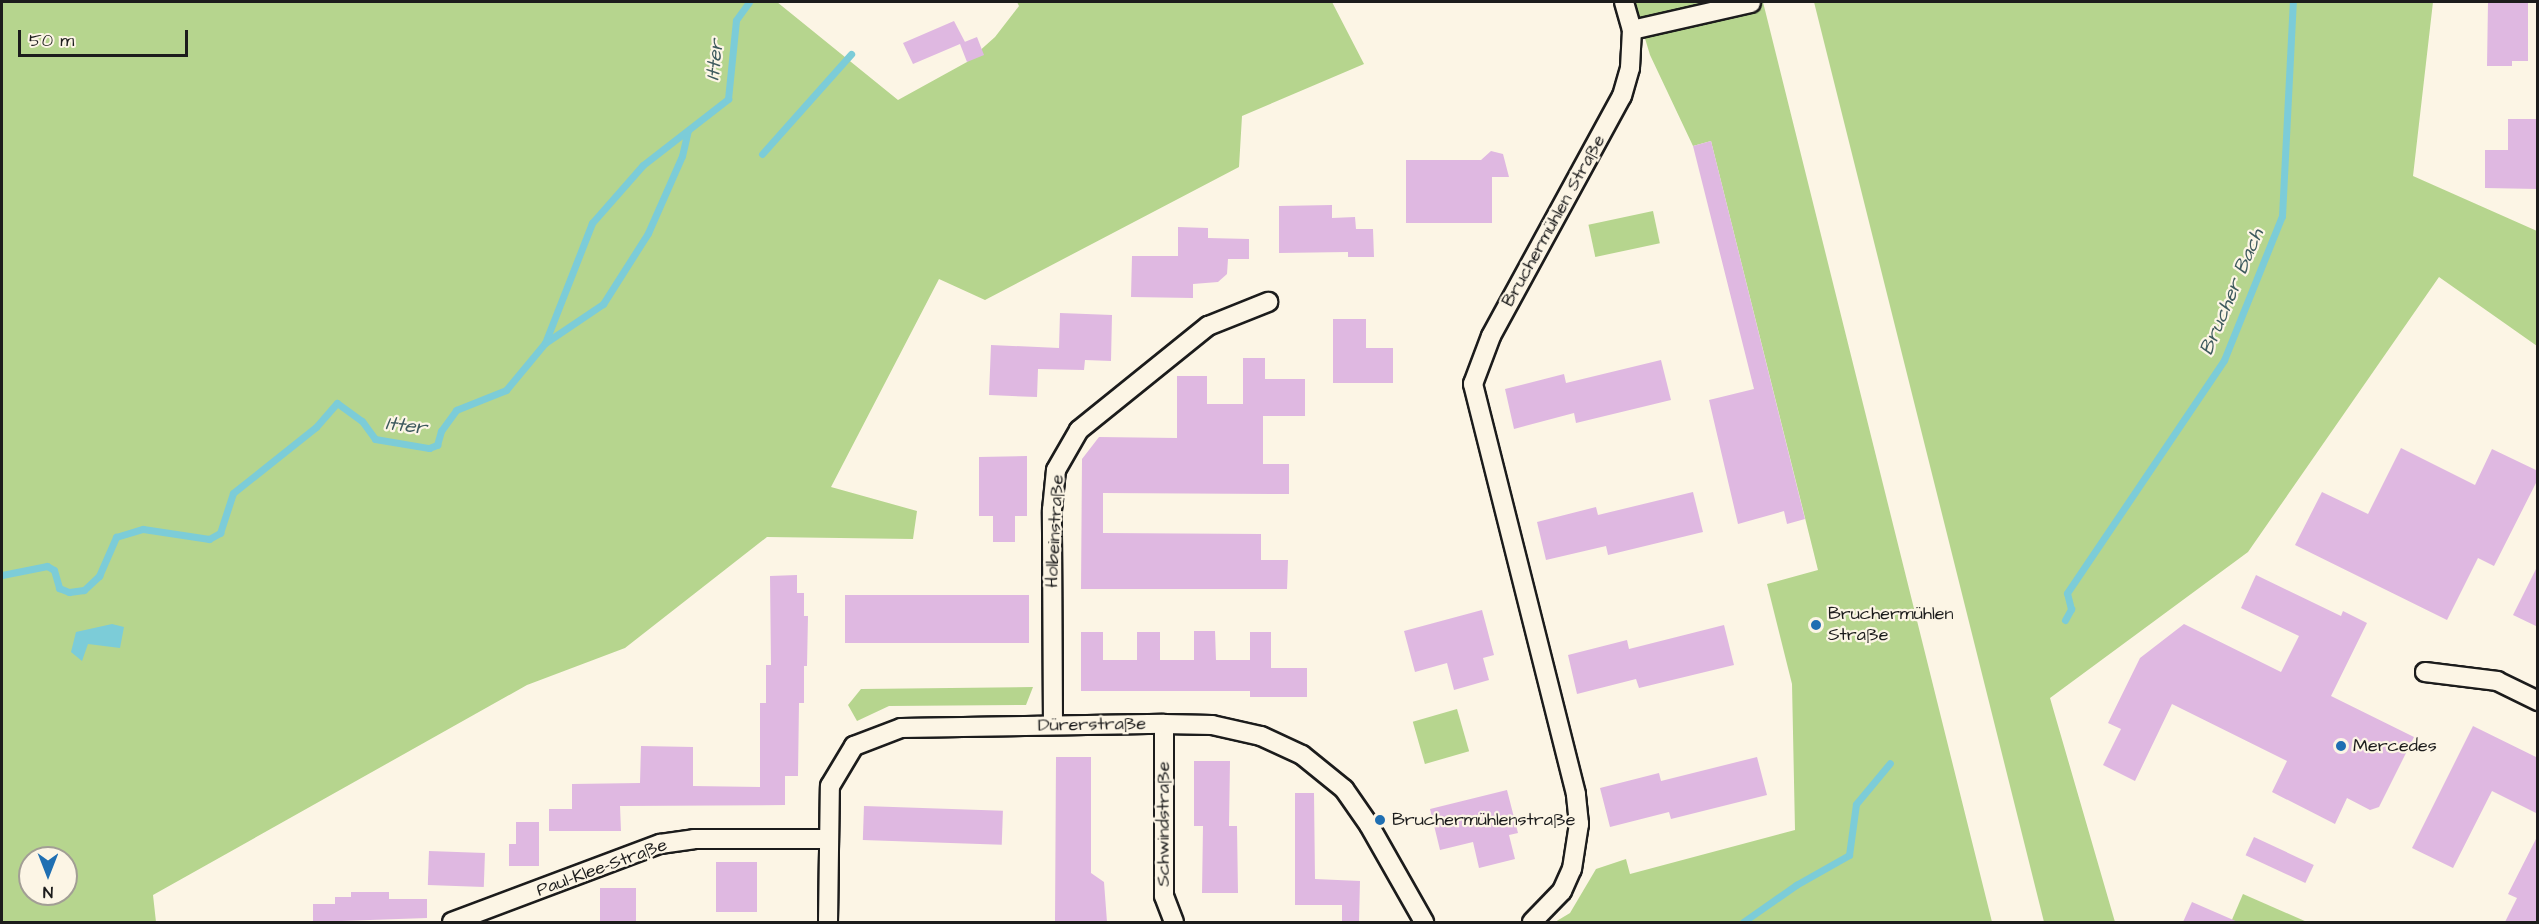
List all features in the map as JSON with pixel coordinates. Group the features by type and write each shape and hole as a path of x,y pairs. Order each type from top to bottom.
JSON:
{"street":[{"name":"Bruchermühlen Straße","path":"1532,922 1562,891 1575,859 1579,824 1576,794 1473,384 1491,336 1622,96 1630,68 1632,30 1624,2"},
{"path":"1632,30 1751,3"},
{"name":"Holbeinstraße","path":"1053,725 1052,521 1056,470 1079,430 1208,326 1268,302"},
{"path":"2425,672 2497,681 2538,701"},
{"name":"Dürerstraße","path":"828,922 830,786 854,746 901,728 1164,724 1222,727 1261,736 1302,755 1344,789 1369,825 1424,922"},
{"name":"Schwindstraße","path":"1164,724 1164,896 1174,922"},
{"name":"Paul-Klee-Straße","path":"453,922 660,844 694,839 829,839"}],"green space":[{"path":"2,2 777,2 898,100 967,62 995,37 1019,6 1017,2 1332,2 1364,64 1242,116 1239,167 985,300 939,279 831,487 917,511 913,539 767,537 625,648 527,685 153,895 156,922 2,922"},
{"path":"1634,2 1763,2 1992,922 1555,922 1570,913 1596,869 1626,859 1630,874 1795,830 1792,684 1767,584 1818,570 1711,141 1693,146 1650,55"},
{"path":"1814,2 2433,2 2413,176 2537,231 2537,346 2439,277 2248,552 2050,698 2115,922 2044,922"},
{"path":"1653,211 1660,243 1595,257 1588,225"},
{"path":"1033,687 1026,705 889,706 857,721 848,705 861,689"},
{"path":"1457,709 1469,751 1425,764 1413,722"},
{"path":"2243,894 2307,922 2231,922"}],"water":[{"path":"112,624 124,627 120,648 88,644 82,661 71,652 76,632"}],"building":[{"path":"2488,2 2528,2 2528,61 2512,61 2512,66 2487,66"},
{"path":"954,21 965,42 977,37 984,55 967,62 960,44 913,64 903,43"},
{"path":"2508,119 2538,119 2538,189 2485,188 2485,150 2508,150"},
{"path":"1711,141 1805,519 1787,524 1784,511 1738,524 1709,400 1754,389 1693,146"},
{"path":"1491,151 1503,154 1509,177 1492,177 1492,223 1406,223 1406,160 1481,160"},
{"path":"1332,205 1332,218 1355,217 1356,229 1373,229 1374,257 1348,257 1348,252 1279,253 1279,206"},
{"path":"1178,227 1208,228 1208,238 1249,239 1249,259 1228,259 1227,274 1218,282 1193,284 1193,298 1131,297 1132,256 1178,256"},
{"path":"1060,313 1112,315 1111,361 1085,360 1084,370 1038,369 1037,397 989,395 991,345 1059,348"},
{"path":"1333,319 1366,319 1366,348 1393,348 1393,383 1333,383"},
{"path":"1243,358 1265,358 1265,379 1305,379 1305,416 1263,416 1263,464 1289,464 1289,494 1103,493 1103,533 1261,534 1261,560 1288,560 1287,589 1081,589 1082,459 1099,437 1177,438 1177,376 1207,376 1207,404 1243,404"},
{"path":"1661,360 1671,400 1576,423 1574,413 1514,429 1505,389 1564,374 1566,383"},
{"path":"2401,448 2475,485 2492,449 2538,471 2538,479 2494,566 2478,558 2447,620 2295,545 2322,492 2368,514"},
{"path":"1027,456 1027,516 1015,516 1015,542 993,542 993,516 979,516 979,457"},
{"path":"1693,492 1703,532 1608,555 1606,546 1546,560 1537,522 1596,507 1598,515"},
{"path":"2538,565 2538,627 2513,615"},
{"path":"797,575 797,593 804,593 804,616 808,616 807,666 804,666 804,703 799,703 798,776 785,776 785,805 620,806 621,831 549,831 549,809 572,809 572,784 640,783 641,746 693,747 693,786 760,787 760,703 766,703 766,665 771,665 770,576"},
{"path":"2256,575 2341,616 2343,611 2367,623 2331,696 2414,737 2379,807 2370,810 2347,798 2335,824 2272,792 2287,761 2172,704 2135,781 2103,765 2121,729 2108,723 2140,658 2184,624 2281,672 2299,636 2241,608"},
{"path":"845,595 1029,595 1029,643 845,643"},
{"path":"1482,610 1494,655 1483,658 1489,680 1454,690 1447,663 1415,672 1404,631"},
{"path":"1724,625 1734,665 1639,688 1636,679 1577,694 1568,655 1627,640 1629,649"},
{"path":"1194,631 1215,631 1216,660 1250,660 1250,632 1271,632 1271,668 1307,668 1307,697 1250,697 1250,691 1081,691 1081,632 1103,632 1103,660 1137,660 1137,632 1160,632 1160,660 1194,660"},
{"path":"2473,726 2538,758 2538,814 2492,791 2453,868 2412,848"},
{"path":"1056,757 1091,757 1091,873 1104,882 1107,922 1055,921"},
{"path":"1757,757 1767,795 1671,819 1669,812 1610,827 1600,788 1659,773 1661,781"},
{"path":"1194,761 1230,761 1229,826 1237,826 1238,893 1202,893 1203,826 1194,826"},
{"path":"1507,790 1518,833 1509,835 1515,859 1479,868 1473,842 1440,850 1430,809"},
{"path":"1295,793 1314,793 1315,879 1360,881 1359,922 1342,922 1342,905 1295,905"},
{"path":"864,806 1003,811 1002,845 863,840"},
{"path":"516,822 539,822 539,866 509,866 509,844 516,844"},
{"path":"2538,835 2538,922 2505,922 2517,898 2508,894"},
{"path":"2254,837 2314,865 2305,883 2246,855"},
{"path":"429,851 485,853 484,887 428,885"},
{"path":"716,862 757,862 757,912 716,912"},
{"path":"600,888 636,888 636,922 600,922"},
{"path":"351,892 389,892 389,899 427,899 427,918 313,922 313,904 335,904 335,897 351,897"},
{"path":"2192,902 2238,922 2183,922"}],"waterway":[{"name":"Itter","path":"2,575 47,566 54,570 59,588 69,592 84,590 99,576 116,537 143,529 209,539 220,533 233,493 316,427 337,403 362,421 375,439 429,448 437,445 441,431 456,410 506,390 545,343 592,223 643,165 728,99 736,20 749,2"},
{"name":"Brucher Bach","path":"2065,620 2071,609 2067,593 2224,360 2282,216 2293,2"},
{"path":"762,154 851,54"},
{"path":"545,343 603,304 648,233 682,156 688,131"},
{"name":"Brucher Bach","path":"1743,922 1796,885 1849,855 1856,804 1890,763"}],"place":[{"name":"Bruchermühlen Straße","path":"1816,625"},
{"name":"Mercedes","path":"2341,746"},
{"name":"Bruchermühlenstraße","path":"1380,820"}]}
